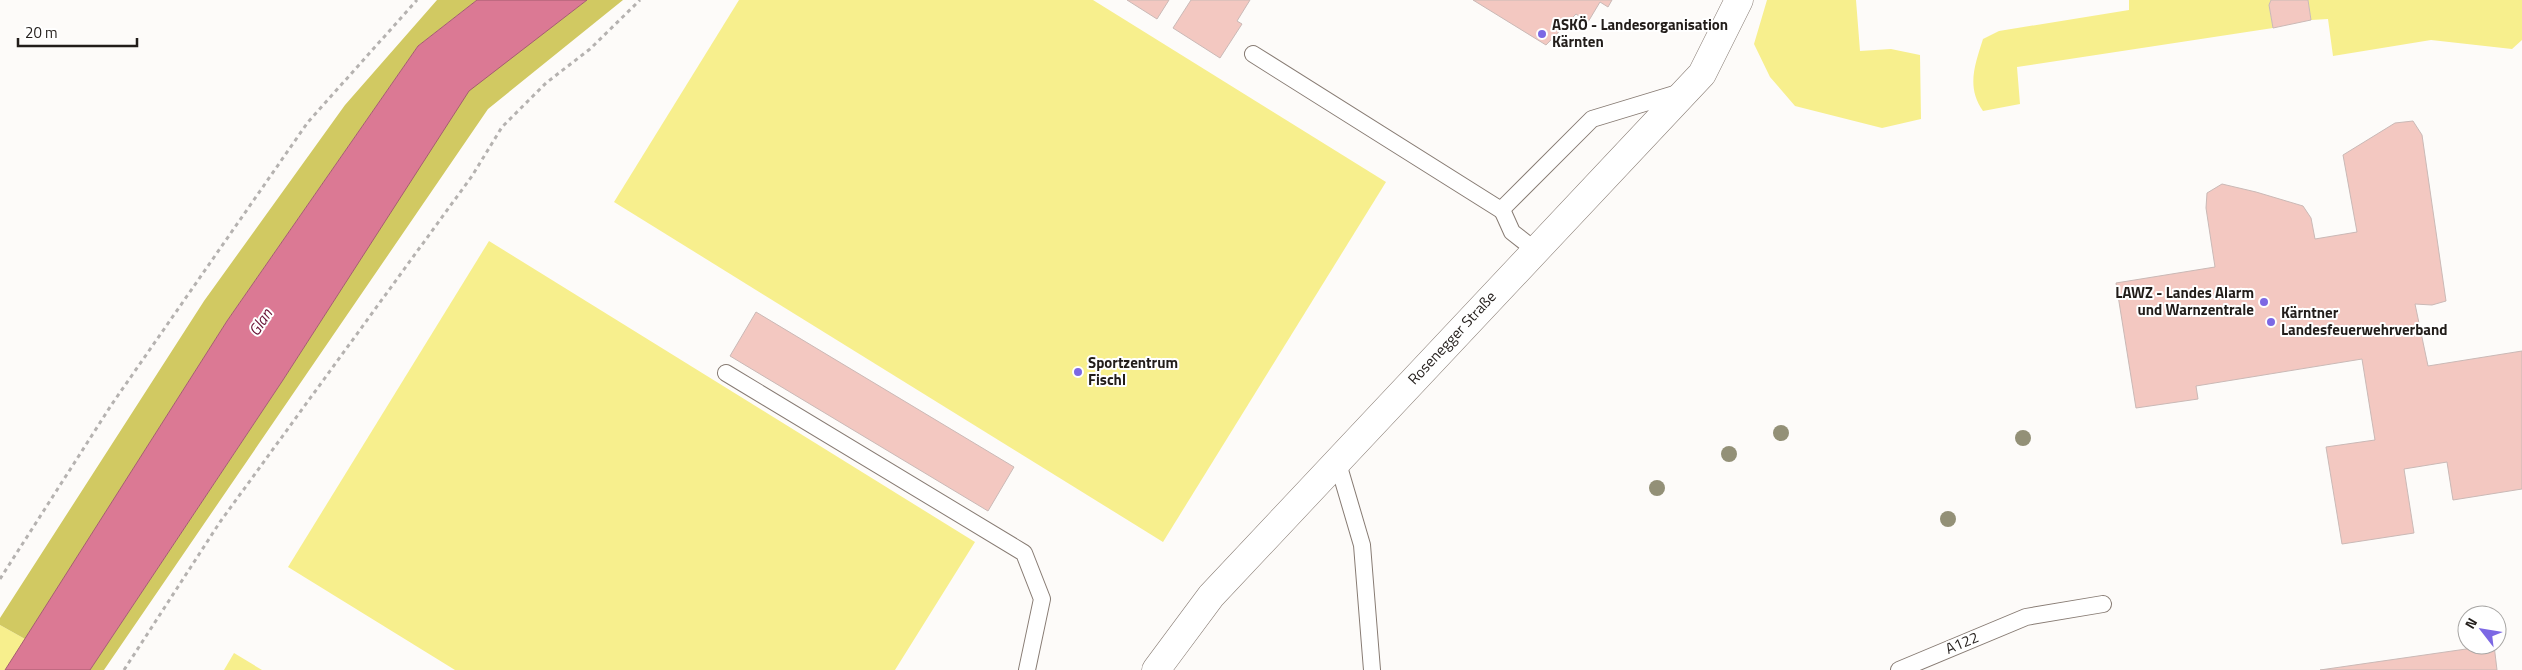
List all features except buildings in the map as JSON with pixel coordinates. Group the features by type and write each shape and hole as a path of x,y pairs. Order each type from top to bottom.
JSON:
{"street":[{"name":"Rosenegger Straße","path":"1156,670 1210,596 1702,74 1739,0"}],"lane":[{"path":"1253,54 1501,210 1592,119 1686,90"},
{"path":"1504,212 1512,232 1535,250"},
{"path":"726,373 1024,553 1042,600 1027,670"},
{"path":"1337,460 1362,545 1372,670"},
{"name":"A122","path":"1899,670 2026,617 2103,604"}],"path":[{"path":"0,579 112,404 308,122 417,0"},
{"path":"124,670 220,522 472,176 502,127 546,83 590,48 640,0"}],"shaded area":[{"path":"437,0 477,0 418,46 227,321 25,639 0,625 0,618 204,301 345,105"},
{"path":"587,0 623,0 488,109 104,670 90,670 283,380 469,90"},
{"name":"Sportzentrum Fischl","path":"739,0 1093,0 1386,182 1163,542 614,202"},
{"path":"1767,0 1856,0 1860,51 1891,49 1920,55 1921,119 1882,128 1795,106 1770,77 1754,44"},
{"path":"2129,0 2271,0 2269,5 2273,28 2017,67 2020,104 1983,111 1973,85 1975,67 1983,39 1999,31 2129,10"},
{"path":"2308,0 2522,0 2522,40 2512,49 2431,40 2333,56 2328,19 2311,20"},
{"path":"489,241 975,542 895,670 455,670 288,567"},
{"path":"0,625 25,639 5,670 0,670"},
{"path":"234,653 262,670 224,670"}],"water":[{"name":"Glan","path":"477,0 587,0 469,91 283,380 90,670 5,670 227,321 418,46"}],"place":[{"name":"ASKÖ - Landesorganisation Kärnten","path":"1542,34"},
{"name":"LAWZ - Landes Alarm und Warnzentrale","path":"2264,302"},
{"name":"Kärntner Landesfeuerwehrverband","path":"2271,322"},
{"name":"Sportzentrum Fischl","path":"1078,372"}]}
